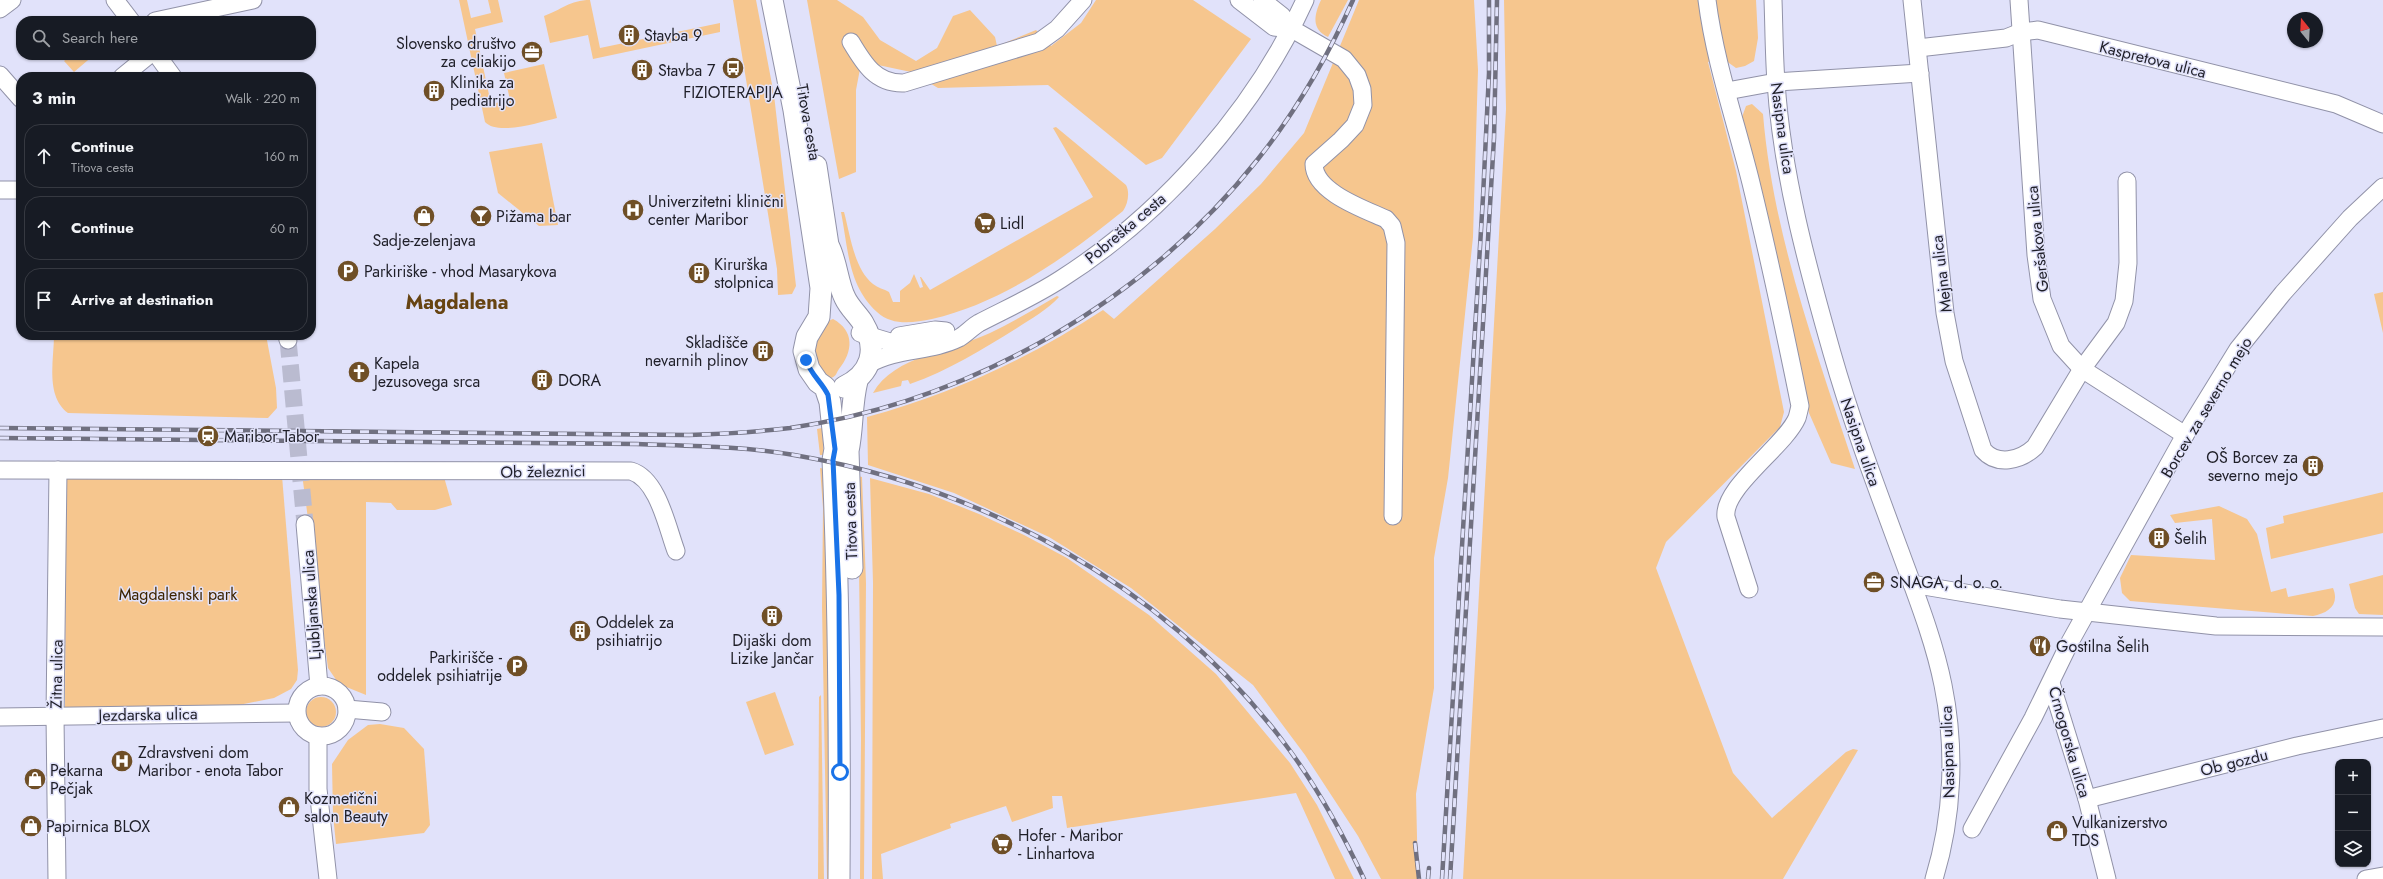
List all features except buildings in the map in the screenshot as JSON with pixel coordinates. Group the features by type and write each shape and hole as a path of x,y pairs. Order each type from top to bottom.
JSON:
{"main road":[{"name":"Titova cesta","path":"772,0 821,245"},
{"name":"Titova cesta","path":"785,0 807,103 821,245"},
{"path":"842,385 813,376 804,351 807,337 828,310 829,278 826,257 821,245 809,253 812,302 828,310 847,318 863,331 871,353 869,364 842,385"},
{"path":"828,310 798,332 795,350 800,374 820,403 825,418 829,448 841,455 844,438 842,385 859,355 863,331"},
{"name":"Titova cesta","path":"839,879 839,595 841,455"},
{"name":"Titova cesta","path":"841,455 853,603 853,879"}],"street":[{"path":"115,0 127,16"},
{"path":"178,16 253,0"},
{"path":"851,42 869,69 878,78 890,82 904,82 1039,42 1057,28 1083,0"},
{"path":"1239,0 1274,27 1292,29"},
{"path":"1262,0 1282,16 1292,29 1344,60 1356,75 1362,89 1363,105 1355,125 1341,140 1314,164 1314,171 1318,181 1349,202 1386,219 1392,226 1396,242 1393,516"},
{"name":"Pobreška cesta","path":"869,364 891,354 959,338 977,324 1020,304 1062,279 1088,260 1161,200 1197,163 1245,102 1292,29 1305,0"},
{"path":"1707,0 1717,61 1728,91 1751,183 1800,406 1797,418 1790,428 1745,480 1726,506 1726,517 1749,589"},
{"name":"Nasipna ulica","path":"1773,0 1776,82 1792,196 1833,355 1866,457 1912,584 1938,663 1947,713 1951,783 1949,811 1944,842 1934,879"},
{"name":"Mejna ulica","path":"1912,0 1945,313 1954,360 1983,450 1989,457 2000,461 2024,455 2035,447 2082,369"},
{"name":"Geršakova ulica","path":"2019,0 2036,255 2042,299 2061,346 2082,369 2185,435"},
{"name":"Kaspretova ulica","path":"1918,48 2006,38 2021,32 2038,30 2336,104 2383,124"},
{"path":"128,72 143,60"},
{"path":"161,60 169,72"},
{"path":"1728,91 1776,82 1920,73"},
{"path":"0,75 16,93"},
{"path":"2082,369 2116,323 2124,301 2128,263 2127,181"},
{"name":"Borcev za severno mejo","path":"2088,612 2185,435 2238,349 2282,293 2350,218 2383,187"},
{"path":"0,190 16,190"},
{"path":"863,331 895,343 936,336 946,331 977,324"},
{"path":"0,470 58,470"},
{"name":"Ob železnici","path":"58,470 631,471 645,478 653,489 676,551"},
{"name":"Žitna ulica","path":"57,879 55,716 58,470"},
{"name":"Ljubljanska ulica","path":"305,524 319,686"},
{"path":"1912,584 2088,612 2216,626 2383,627"},
{"name":"Črnogorska ulica","path":"2088,612 2070,642 2051,683 2086,799 2107,879"},
{"path":"1972,829 2051,683"},
{"path":"319,686 327,687 338,692 344,700 347,709 346,718 341,728 331,735 318,736 306,731 301,726 296,713 298,702 304,693 319,686"},
{"path":"347,709 382,712"},
{"name":"Jezdarska ulica","path":"0,716 159,713 276,715 296,713"},
{"name":"Ob gozdu","path":"2086,799 2297,746 2383,728"},
{"path":"318,736 318,789 328,879"},
{"path":"2366,879 2383,876"}],"green space":[{"path":"459,0 467,0 471,18 491,13 488,0 498,0 503,22 475,29 491,104 510,100 504,73 544,64 557,118 530,125 509,128 491,126 485,122"},
{"path":"590,0 600,48 720,23 720,32 593,59 588,35 550,43 544,16 571,3"},
{"path":"733,0 756,0 774,95 796,286 792,294 778,295 777,269"},
{"path":"807,0 837,0 863,17 880,40 916,61 937,48 953,16 970,10 995,37 997,46 1036,30 1051,46 1081,23 1096,0 1193,0 1251,39 1162,158 1146,165 1048,85 938,88 911,72 878,65 860,69 856,90 856,172 839,179"},
{"path":"1321,0 1348,0 1328,37 1316,26 1316,16"},
{"path":"1359,0 1474,0 1478,70 1473,237 1448,478 1434,558 1434,688 1416,794 1418,879 1381,879 1358,836 1305,755 1253,685 1131,588 1049,537 954,493 868,465 867,417 899,408 960,386 990,373 1047,344 1103,310 1114,319 1215,229 1261,184 1304,133"},
{"path":"1504,0 1756,0 1758,38 1754,61 1745,66 1736,68 1722,58 1708,62 1736,171 1784,412 1780,427 1666,542 1656,568 1733,773 1772,818 1846,752 1853,749 1858,750 1783,879 1463,879 1506,109"},
{"path":"65,60 88,60 74,72 64,61"},
{"path":"1752,104 1763,114 1768,160 1786,249 1798,294 1855,469 1831,463 1809,413 1742,117 1746,106"},
{"path":"1056,127 1126,185 1128,198 1123,211 1057,261 1033,276 984,301 959,311 918,322 903,322 889,320 877,312 867,302 860,290 851,266 841,212 844,212 854,251 861,270 873,284 889,292 893,302 900,302 900,291 910,283 914,274 920,288 923,287 921,277 930,290 1093,197 1053,128"},
{"path":"542,143 558,225 539,226 498,193 489,152"},
{"path":"2383,292 2383,333 2374,294"},
{"path":"1057,296 1059,297 1045,310 991,344 952,366 910,384 908,380 902,381 901,386 873,393 882,380 909,362 990,333"},
{"path":"833,319 845,329 850,342 844,362 835,375 831,378 825,376 813,356 818,334 828,321"},
{"path":"54,340 267,340 276,388 277,408 268,418 68,413 61,406 56,397 53,387 52,366"},
{"path":"822,428 824,455 820,455 817,429"},
{"path":"820,468 825,469 832,879 827,879 822,607 823,508"},
{"path":"302,474 444,477 452,505 435,510 397,510 391,503 366,502 366,695 339,684 328,668"},
{"name":"Magdalenski park","path":"66,476 282,476 298,670 297,680 291,689 274,698 234,706 65,710"},
{"path":"858,476 862,477 866,583 864,879 860,879 861,740"},
{"path":"870,478 929,494 979,514 1024,535 1067,558 1149,615 1216,674 1290,763 1317,805 1354,879 1335,879 1296,793 1067,828 1062,796 1052,796 1053,808 1012,822 1006,806 950,824 951,828 881,854 883,879 872,879 873,583"},
{"path":"2383,492 2383,533 2271,559 2266,528 2284,523 2283,516"},
{"path":"2219,506 2247,519 2257,534 2271,592 2286,588 2288,597 2333,588 2335,594 2334,604 2323,613 2313,616 2130,601 2122,593 2120,578 2131,555 2215,560 2212,519 2175,523 2170,515"},
{"path":"2383,575 2383,615 2359,614 2355,608 2349,584"},
{"path":"775,692 794,745 765,755 746,702"},
{"path":"821,695 824,879 818,879 819,697"},
{"path":"321,697 332,701 336,712 332,723 321,727 310,723 306,712 310,701"},
{"path":"380,724 404,728 424,749 430,825 424,833 336,844 333,815 332,764 348,740 368,725"}],"tunnel":[{"path":"288,340 305,524"}],"railway":[{"path":"0,428 701,435 790,428 857,415 923,395 987,369 1049,337 1108,300 1163,258 1213,211 1258,159 1286,121 1311,82 1333,42 1353,0"},
{"path":"1442,879 1483,197 1489,73 1489,0"},
{"path":"1450,879 1494,138 1497,0"},
{"path":"0,438 637,444 716,447 794,455 864,470 934,491 1001,519 1065,552 1126,591 1183,635 1235,685 1294,756 1327,807 1364,879"},
{"path":"1415,843 1419,879"},
{"path":"1428,879 1429,868"}],"place":[{"name":"Stavba 9","path":"629,35"},
{"name":"Slovensko društvo za celiakijo","path":"532,52"},
{"name":"FIZIOTERAPIJA","path":"733,68"},
{"name":"Stavba 7","path":"642,70"},
{"name":"Klinika za pediatrijo","path":"434,91"},
{"name":"Univerzitetni klinični center Maribor","path":"633,210"},
{"name":"Sadje-zelenjava","path":"424,216"},
{"name":"Pižama bar","path":"481,216"},
{"name":"Lidl","path":"985,223"},
{"name":"Parkiriške - vhod Masarykova","path":"348,271"},
{"name":"Kirurška stolpnica","path":"699,273"},
{"name":"Skladišče nevarnih plinov","path":"763,351"},
{"name":"Kapela Jezusovega srca","path":"359,372"},
{"name":"DORA","path":"542,380"},
{"name":"Maribor Tabor","path":"208,436"},
{"name":"OŠ Borcev za severno mejo","path":"2313,466"},
{"name":"Šelih","path":"2159,538"},
{"name":"SNAGA, d. o. o.","path":"1874,582"},
{"name":"Dijaški dom Lizike Jančar","path":"772,616"},
{"name":"Oddelek za psihiatrijo","path":"580,631"},
{"name":"Gostilna Šelih","path":"2040,646"},
{"name":"Parkirišče - oddelek psihiatrije","path":"517,666"},
{"name":"Zdravstveni dom Maribor - enota Tabor","path":"122,761"},
{"name":"Pekarna Pečjak","path":"35,779"},
{"name":"Kozmetični salon Beauty","path":"289,807"},
{"name":"Papirnica BLOX","path":"31,826"},
{"name":"Vulkanizerstvo TDS","path":"2057,831"},
{"name":"Hofer - Maribor - Linhartova","path":"1002,844"}],"district":[{"name":"Magdalena","path":"457,302"}],"route":[{"path":"806,360 813,376 825,387 828,395 832,416 835,449 833,460 839,595 840,772"}]}
